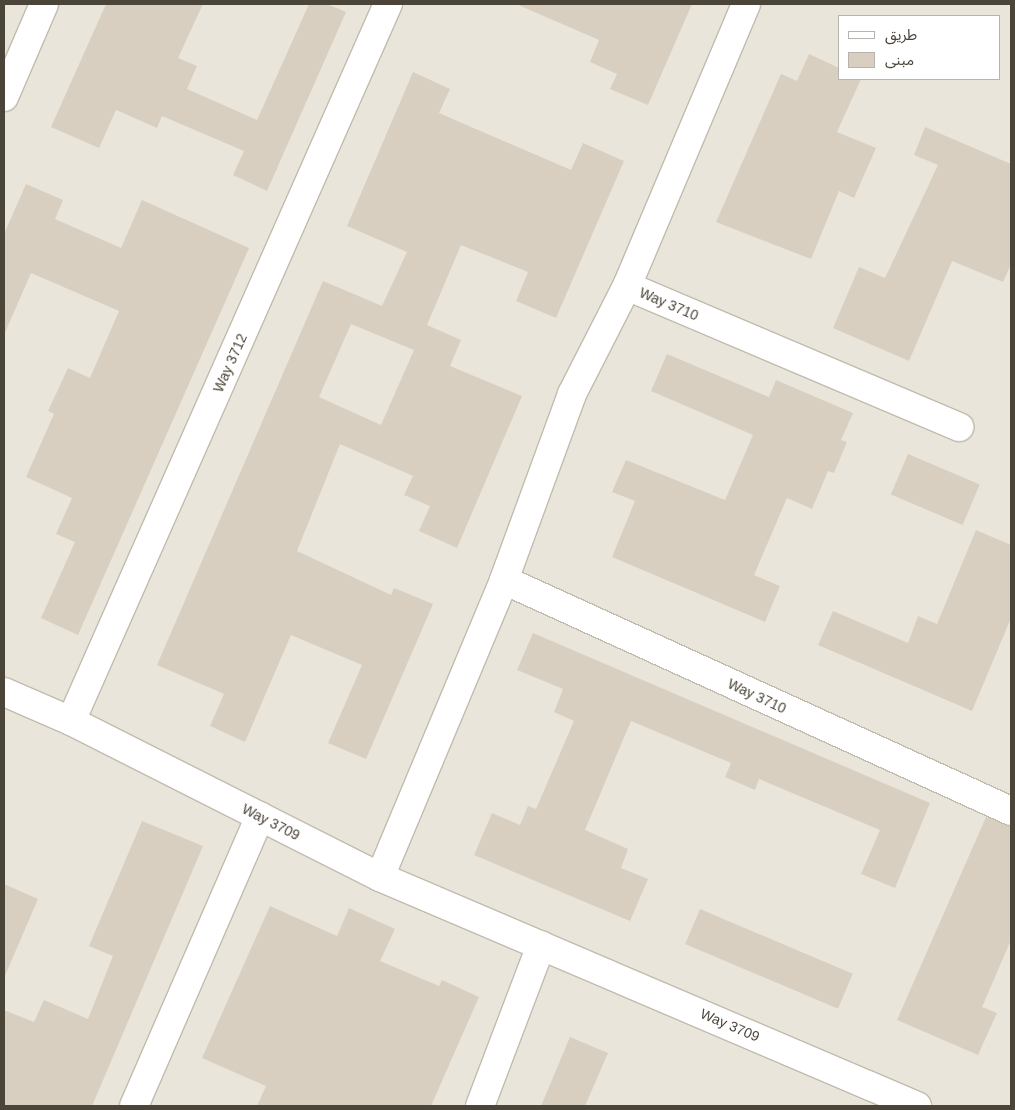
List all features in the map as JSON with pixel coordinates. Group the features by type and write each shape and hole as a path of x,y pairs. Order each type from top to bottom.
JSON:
{"street":[{"path":"4,97 44,4"},
{"name":"Way 3712","path":"70,721 388,4"},
{"name":"Way 3710","path":"380,877 504,580 572,394 627,286 746,4"},
{"name":"Way 3710","path":"627,286 959,427"},
{"name":"Way 3710","path":"504,580 1011,811"},
{"name":"Way 3709","path":"4,692 70,721 380,877 917,1106"},
{"path":"134,1106 260,816"},
{"path":"480,1106 541,945"}],"shaded area":[{"path":"4,4 1011,4 1011,1106 4,1106"}],"building":[{"path":"106,4 203,4 178,58 197,66 187,89 257,120 309,4 327,4 346,12 267,191 233,175 244,151 162,116 157,128 116,110 99,148 51,127"},
{"path":"516,4 692,4 648,105 610,89 617,74 590,62 599,40"},
{"path":"809,54 838,68 838,80 861,80 837,132 876,148 854,198 839,191 811,259 716,222 781,74 797,81"},
{"path":"413,72 450,89 439,113 571,170 583,143 624,161 556,318 516,301 528,272 461,245 427,325 461,340 450,366 522,396 457,548 419,531 430,506 404,495 413,476 340,444 297,551 391,595 394,588 433,604 366,759 328,743 362,665 291,635 245,742 210,726 224,694 157,665 323,281 382,306 407,252 347,226","holes":["351,324 414,350 381,425 319,397"]},
{"path":"925,127 1011,164 1011,264 1003,282 952,261 909,361 833,328 859,267 885,278 938,165 914,155"},
{"path":"26,184 63,200 55,219 121,248 142,200 249,248 78,635 41,618 75,542 56,534 72,498 26,477 54,414 48,411 68,368 90,378 119,311 31,273 4,335 4,234"},
{"path":"667,354 769,397 776,380 853,413 841,440 847,442 834,473 828,471 812,509 787,498 754,575 780,586 765,622 612,557 635,501 612,492 626,460 725,500 753,435 651,391"},
{"path":"908,454 980,484 963,525 891,495"},
{"path":"976,530 1011,545 1011,618 972,711 818,645 833,611 908,643 918,616 937,624"},
{"path":"533,633 930,803 895,888 861,874 880,830 759,779 755,790 725,777 731,763 631,721 585,830 628,849 621,868 648,879 630,921 474,855 492,813 520,825 528,806 536,809 574,721 554,712 563,689 517,670"},
{"path":"986,817 1011,826 1011,940 982,1007 997,1013 978,1055 897,1020"},
{"path":"142,821 203,846 92,1106 4,1106 4,1010 34,1022 44,1000 88,1019 113,956 89,946"},
{"path":"4,884 38,899 4,978"},
{"path":"270,906 337,936 349,908 395,929 380,961 439,986 442,980 479,997 431,1106 257,1106 266,1086 202,1058"},
{"path":"700,909 853,974 838,1009 685,944"},
{"path":"570,1037 608,1053 585,1106 541,1106"}]}
